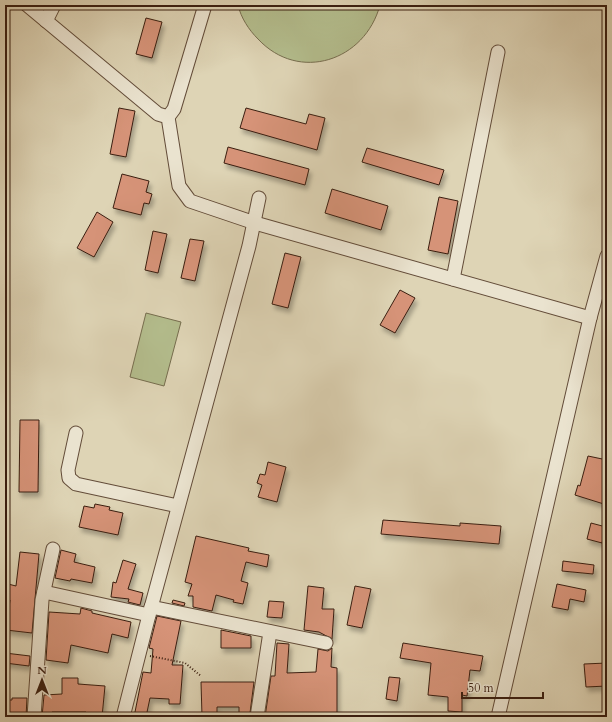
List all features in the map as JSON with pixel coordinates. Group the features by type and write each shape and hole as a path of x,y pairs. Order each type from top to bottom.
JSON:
{"street":[{"path":"27,5 158,114 168,117"},
{"path":"46,22 54,5"},
{"path":"205,5 174,109 168,117 179,186 190,201 254,223 590,318"},
{"path":"453,279 498,52"},
{"path":"123,717 254,223 259,198"},
{"path":"498,717 590,318 607,256"},
{"path":"76,433 68,470 69,478 76,484 178,506"},
{"path":"34,717 44,592 53,550"},
{"path":"44,592 270,632 326,644"},
{"path":"257,717 270,632"}],"path":[{"path":"139,654 184,663 201,676"}],"green space":[{"path":"238,5 380,5 372,24 360,40 346,52 329,60 311,62 292,60 274,52 252,32 243,19"},
{"path":"146,313 181,322 164,386 130,377"}],"building":[{"path":"146,18 162,22 152,58 136,54"},
{"path":"119,108 135,111 126,157 110,154"},
{"path":"246,108 306,124 309,114 325,118 317,150 240,128"},
{"path":"228,147 309,169 305,185 224,163"},
{"path":"367,148 444,170 439,185 362,162"},
{"path":"122,174 149,181 146,192 152,194 149,204 144,203 141,215 113,208"},
{"path":"332,189 388,206 381,230 325,213"},
{"path":"439,197 458,201 448,254 428,250"},
{"path":"97,212 113,222 94,257 77,248"},
{"path":"153,231 167,234 158,273 145,270"},
{"path":"190,239 204,241 195,281 181,278"},
{"path":"285,253 301,257 288,308 272,304"},
{"path":"400,290 415,298 395,333 380,325"},
{"path":"20,420 39,420 38,492 19,492"},
{"path":"588,456 607,460 607,505 575,495 578,485 580,486"},
{"path":"268,462 286,467 277,502 258,497 262,485 257,483 260,474 265,475"},
{"path":"95,504 110,507 109,510 123,513 118,535 79,527 84,506 94,508"},
{"path":"383,520 460,526 460,523 501,526 499,544 381,534"},
{"path":"591,523 606,527 602,543 587,539"},
{"path":"196,536 249,548 248,551 269,555 267,567 246,562 241,581 248,583 243,604 233,602 234,600 216,595 212,611 193,607 193,596 188,596 192,584 185,582"},
{"path":"61,550 76,554 74,562 95,567 92,583 55,578"},
{"path":"20,552 39,554 32,633 6,630 10,600 6,599 8,584 16,586"},
{"path":"123,560 136,564 128,589 143,593 140,605 128,602 129,599 111,597 113,582 116,583"},
{"path":"563,561 594,565 593,574 562,571"},
{"path":"557,584 586,590 584,602 570,599 568,610 552,607"},
{"path":"308,586 324,588 322,609 334,609 332,639 319,632 304,630"},
{"path":"355,586 371,589 362,628 347,625"},
{"path":"173,600 185,603 184,606 172,603"},
{"path":"269,601 284,602 282,618 267,617"},
{"path":"81,608 92,611 92,613 131,622 128,638 112,634 108,653 71,645 68,663 46,660 49,612 80,614"},
{"path":"157,616 181,621 172,665 183,665 180,704 169,704 169,699 150,698 146,717 134,717 143,672 151,673 153,649 149,648"},
{"path":"221,630 251,636 251,648 221,648"},
{"path":"277,643 289,644 287,673 316,672 318,649 328,651 332,648 331,667 337,668 337,717 265,717 271,676 275,676"},
{"path":"403,643 483,656 480,671 470,670 467,696 462,695 462,712 448,711 448,697 428,695 431,663 400,658"},
{"path":"5,653 30,656 29,666 5,663"},
{"path":"607,663 607,686 586,687 584,664"},
{"path":"389,677 400,678 397,701 386,699"},
{"path":"62,678 78,678 78,684 105,686 102,717 85,717 86,712 52,712 52,717 42,717 44,695 62,694"},
{"path":"201,682 254,682 250,713 239,713 239,707 217,707 217,716 202,716"},
{"path":"12,698 27,698 26,717 5,717 5,700 12,700"}]}
